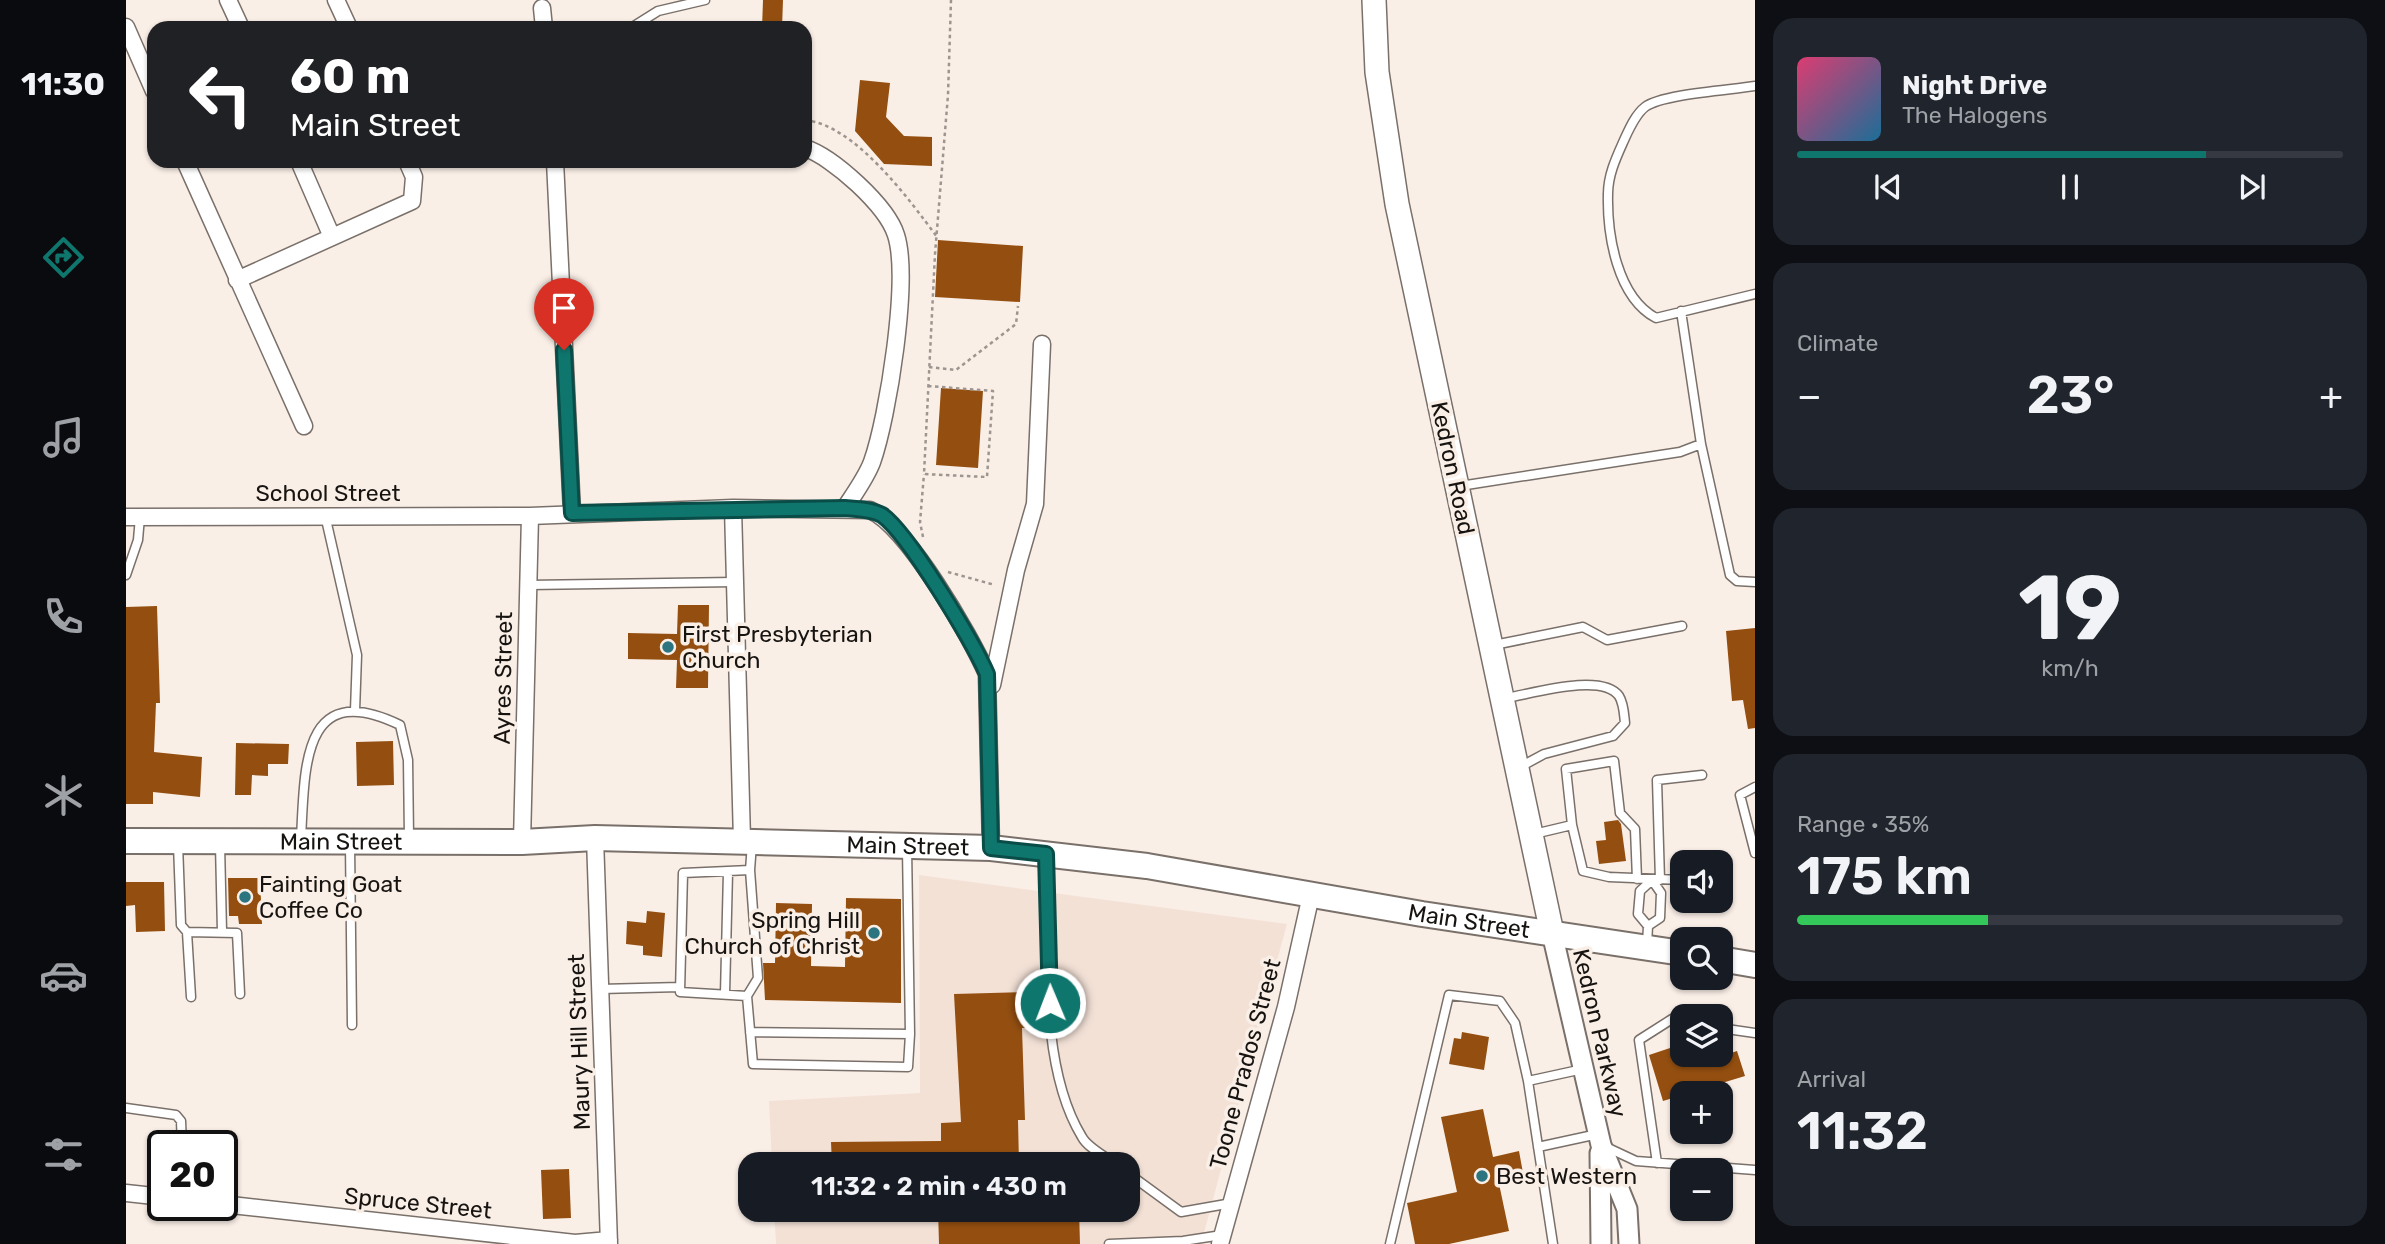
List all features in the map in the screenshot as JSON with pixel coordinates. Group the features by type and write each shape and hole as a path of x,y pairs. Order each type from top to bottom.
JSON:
{"main road":[{"name":"Kedron Road","path":"1374,0 1377,72 1397,204 1552,933"},
{"name":"Main Street","path":"126,841 522,842 595,838 991,848 1147,866 1552,933 1647,937 1670,948"},
{"path":"1733,961 1755,965"}],"street":[{"path":"228,0 238,21"},
{"path":"336,0 346,21"},
{"path":"542,8 543,21"},
{"path":"126,27 147,75"},
{"path":"812,150 818,152 875,202 896,234 901,280 892,371 872,462 845,508"},
{"path":"188,168 304,426"},
{"path":"302,168 332,237"},
{"path":"237,279 412,201 414,177 410,168"},
{"path":"555,168 572,513"},
{"path":"991,848 990,691 1016,570 1035,504 1042,344"},
{"path":"733,508 748,840"},
{"name":"School Street","path":"133,517 530,516 733,508 870,510 882,516 896,529 977,650 987,674 990,691"},
{"name":"Ayres Street","path":"522,842 530,516"},
{"name":"Maury Hill Street","path":"595,838 609,1242"},
{"name":"Toone Prados Street","path":"1221,1240 1286,1006 1311,895"},
{"name":"Kedron Parkway","path":"1552,933 1599,1139 1627,1209 1629,1244"},
{"name":"Kedron Parkway","path":"1599,1139 1601,1244"},
{"path":"126,1192 147,1195"},
{"name":"Spruce Street","path":"238,1205 575,1243 609,1242"}],"lane":[{"path":"643,21 659,11 705,0"},
{"path":"1755,86 1662,98 1648,104 1629,130 1612,167 1608,193 1612,235 1621,273 1632,298 1644,312 1656,318 1755,294"},
{"path":"1681,311 1701,444 1730,575 1737,581 1755,583"},
{"path":"1457,487 1680,452 1701,444"},
{"path":"325,515 357,655 355,711"},
{"path":"126,575 138,540 133,517"},
{"path":"528,585 735,582"},
{"path":"1491,646 1583,627 1606,640 1682,626"},
{"path":"1502,699 1591,683 1607,687 1619,695 1623,706 1625,723 1613,736 1544,754 1517,769"},
{"path":"301,841 305,765 312,742 326,719 343,711 373,712 400,725 408,760 409,841"},
{"path":"1637,879 1635,829 1620,813 1614,761 1566,769 1572,825 1583,872 1637,879 1670,880"},
{"path":"1647,937 1660,918 1661,894 1656,880 1657,780 1702,775"},
{"path":"1755,787 1740,796 1755,853"},
{"path":"1531,835 1572,825"},
{"path":"748,840 758,978 747,996 753,1064 908,1067 910,1034 907,845"},
{"path":"178,841 181,926 187,932 191,997"},
{"path":"220,841 222,932"},
{"path":"350,841 352,1025"},
{"path":"1046,854 1051,1027 1058,1084 1083,1140 1099,1152"},
{"path":"747,996 680,992 680,987 683,873 750,870"},
{"path":"725,994 728,872"},
{"path":"1647,937 1638,914 1640,891 1656,880"},
{"path":"187,932 237,933 240,993"},
{"path":"600,989 680,987"},
{"path":"1390,1244 1449,995 1500,1001 1516,1023 1528,1081 1553,1244"},
{"path":"1657,1163 1639,1040 1670,1020"},
{"path":"1733,1030 1755,1034"},
{"path":"750,1032 910,1034"},
{"path":"1528,1081 1583,1069"},
{"path":"126,1108 176,1115 181,1121 181,1130"},
{"path":"1538,1147 1599,1139 1636,1161 1755,1170"},
{"path":"1140,1182 1181,1212 1231,1203"},
{"path":"1109,1244 1221,1240"}],"path":[{"path":"924,541 920,522 936,237 948,95 951,0"},
{"path":"812,122 848,139 896,184 936,237"},
{"path":"929,367 956,370 1016,324 1018,306"},
{"path":"924,474 987,477 993,391 928,386"},
{"path":"939,566 956,576 1002,586"}],"shaded area":[{"path":"919,875 1287,924 1201,1244 776,1244 775,1222 1140,1222 1140,1152 771,1152 769,1101 920,1093"}],"building":[{"path":"763,0 783,0 782,21 762,21"},
{"path":"860,80 890,83 886,117 904,136 932,137 932,166 884,164 855,131"},
{"path":"938,240 1023,246 1020,302 935,297"},
{"path":"941,388 983,391 978,468 936,465"},
{"name":"First Presbyterian Church","path":"678,605 709,605 708,688 676,688 677,660 628,659 628,633 677,634"},
{"path":"157,606 160,703 156,703 154,752 202,757 200,797 153,792 153,804 126,804 126,607"},
{"path":"1755,628 1755,728 1748,729 1743,700 1732,701 1726,631"},
{"path":"393,741 394,785 357,786 356,742"},
{"path":"236,743 289,744 288,764 268,764 268,776 252,775 251,795 235,795"},
{"path":"1618,820 1621,824 1626,861 1599,864 1596,841 1606,840 1604,822"},
{"name":"Fainting Goat Coffee Co","path":"228,878 260,878 262,924 239,924 238,916 229,916"},
{"path":"126,882 164,882 165,931 136,932 135,905 126,906"},
{"name":"Spring Hill Church of Christ","path":"846,898 901,899 901,1003 765,1000 763,963 775,963 776,903 812,904 811,966 845,967"},
{"path":"647,911 665,913 662,957 643,955 643,946 626,944 627,921 646,923"},
{"path":"1027,992 1028,1028 1022,1028 1025,1120 1018,1120 1019,1152 831,1152 831,1142 941,1141 941,1123 961,1122 954,994"},
{"path":"1462,1032 1489,1037 1484,1070 1449,1064 1454,1038 1461,1039"},
{"path":"1670,1048 1670,1067 1733,1067 1733,1052 1737,1051 1745,1076 1729,1081 1670,1081 1670,1099 1663,1101 1649,1055"},
{"name":"Best Western","path":"1483,1109 1493,1157 1519,1151 1523,1173 1498,1179 1509,1231 1449,1244 1415,1244 1407,1203 1457,1192 1441,1117"},
{"path":"569,1169 571,1218 543,1219 541,1170"},
{"path":"938,1222 1079,1222 1080,1244 939,1244"}],"place":[{"name":"First Presbyterian Church","path":"668,647"},
{"name":"Fainting Goat Coffee Co","path":"245,897"},
{"name":"Spring Hill Church of Christ","path":"874,933"},
{"name":"Best Western","path":"1482,1176"}],"route":[{"path":"564,350 572,513 845,508 870,510 882,516 896,529 977,650 987,674 990,691 991,848 1046,854 1050,1003"}]}
